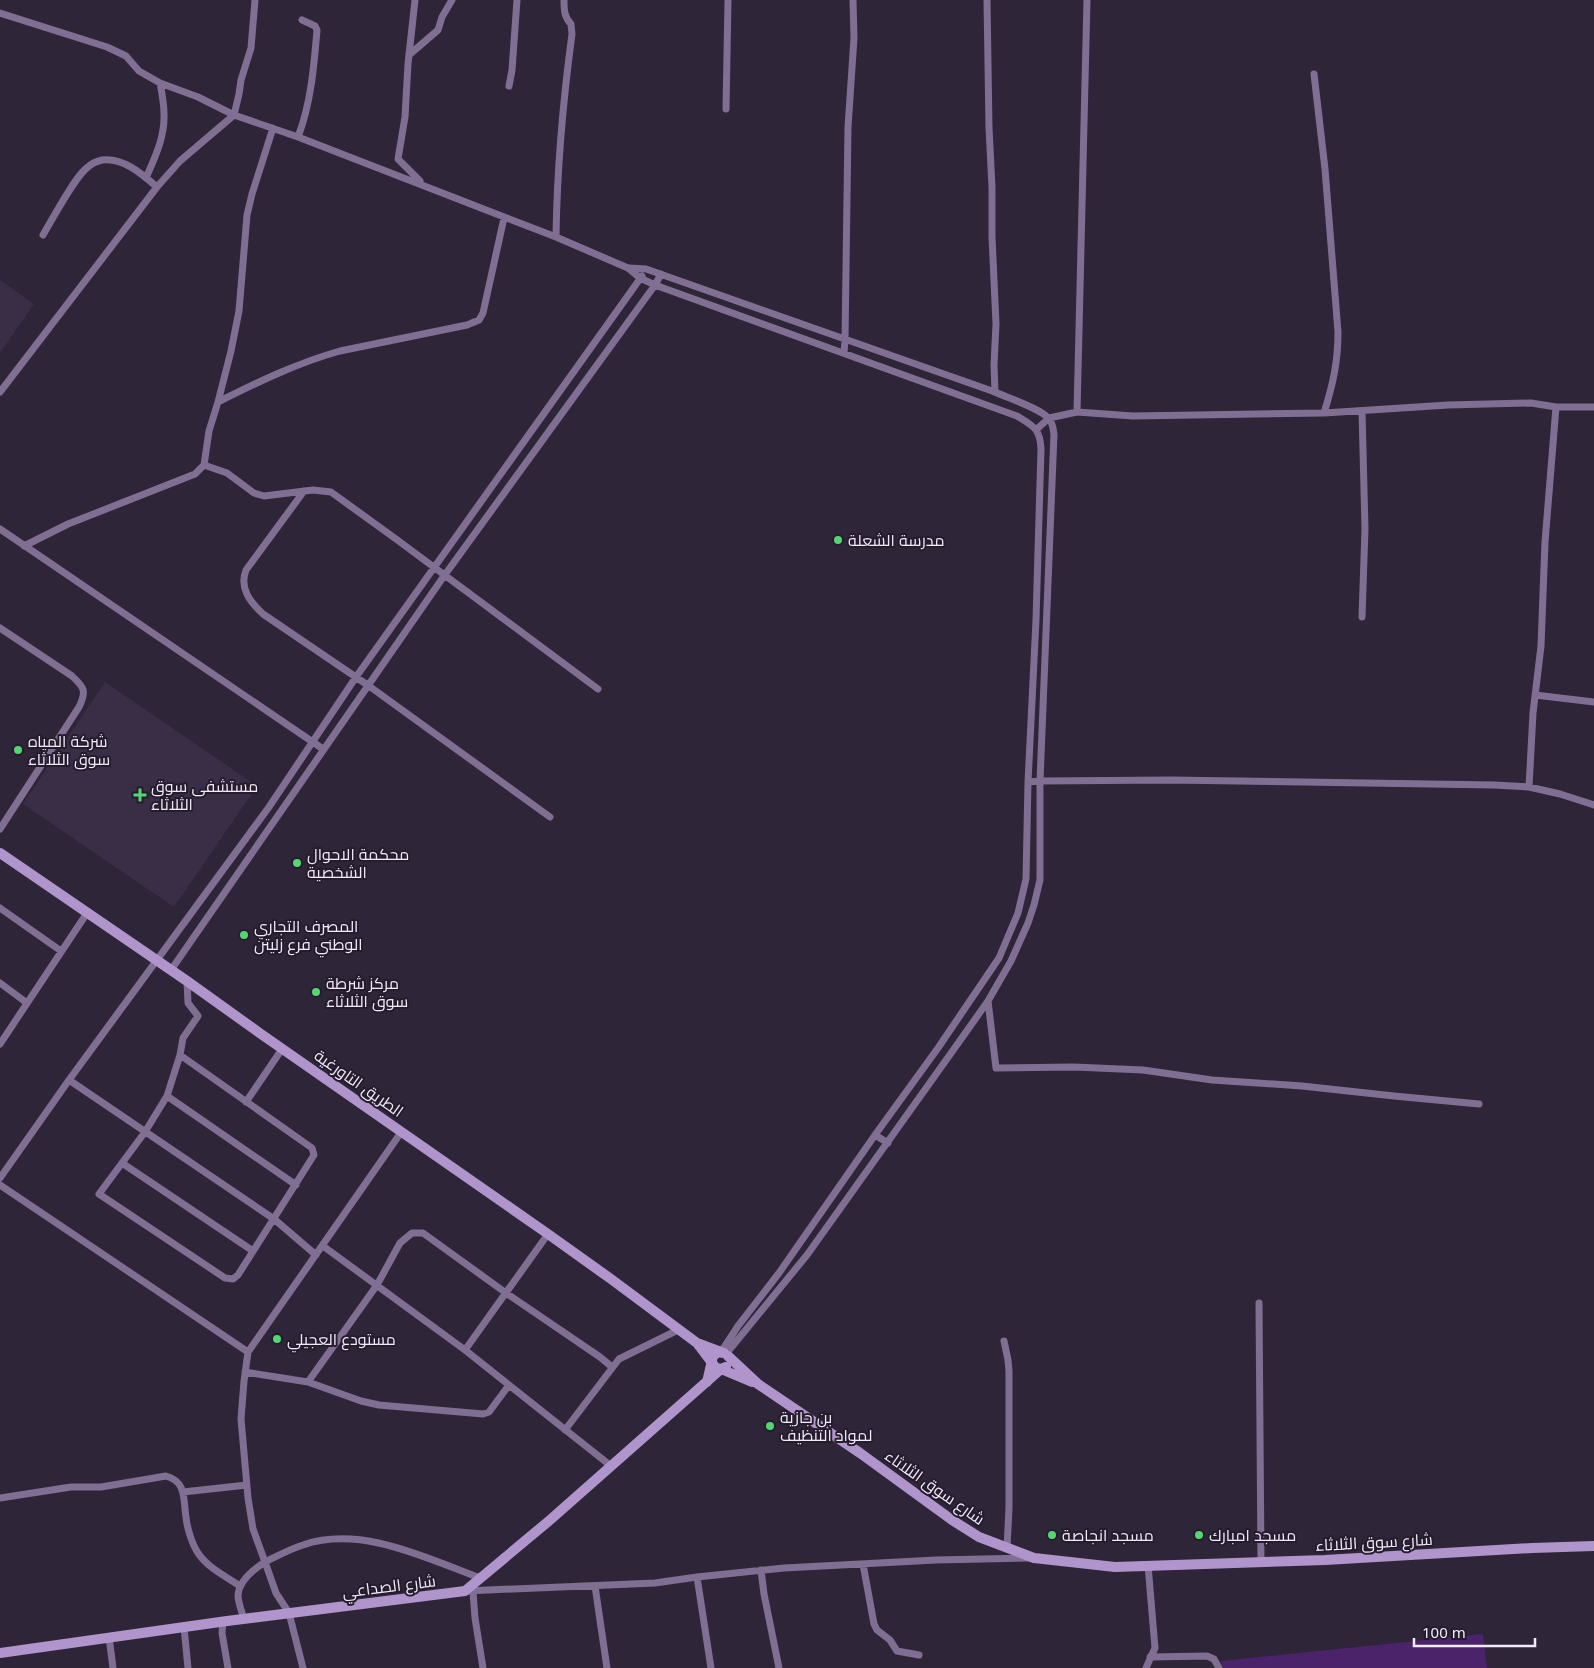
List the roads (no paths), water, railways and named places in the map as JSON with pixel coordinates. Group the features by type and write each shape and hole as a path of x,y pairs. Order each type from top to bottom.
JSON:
{"street":[{"path":"0,392 157,187 180,161 234,115 241,80 251,48 255,0"},
{"path":"415,0 406,101 398,159 424,184"},
{"path":"409,55 438,30 442,17 452,0"},
{"path":"509,86 512,70 517,0"},
{"path":"556,237 556,194 562,118 572,34 571,24 564,13 564,0"},
{"path":"726,109 728,0"},
{"path":"844,353 848,127 854,38 853,0"},
{"path":"987,0 992,237 996,324 995,392"},
{"path":"1077,412 1087,0"},
{"path":"0,13 113,50 126,56 140,71 160,83 198,97 234,115 424,184 504,218 556,237 628,268 640,278 655,285 1017,416 1037,429 1041,439 1026,879 1018,913 999,958 938,1048 779,1273 748,1312 725,1354 728,1364 480,1578 469,1592"},
{"path":"298,137 307,107 315,62 317,30 315,26 302,20"},
{"path":"1314,74 1325,169 1338,332 1338,354 1324,413"},
{"path":"146,178 162,135 164,115 160,83"},
{"path":"24,546 68,524 195,474 204,465 209,430 231,351 239,311 247,216 273,128"},
{"path":"43,235 87,167 102,160 118,161 135,169 157,187"},
{"path":"218,402 266,378 319,357 467,325 479,320 483,313 504,218"},
{"path":"628,268 646,269 661,274 995,392 1030,406 1049,418 1054,434 1040,781 1040,880 1028,923 1011,961 988,1001 807,1255 725,1354"},
{"path":"0,1178 69,1080 269,807 356,677 646,269"},
{"path":"171,970 444,576 655,285 661,274"},
{"path":"1037,429 1049,418 1077,412 1133,416 1324,413 1448,405 1531,403 1556,407 1594,407"},
{"path":"1528,787 1533,713 1541,646 1545,542 1556,407"},
{"path":"1362,410 1365,529 1362,617"},
{"path":"204,465 227,473 254,493 264,496 313,490 331,492 598,689"},
{"path":"304,491 246,570 243,585 253,605 263,614 369,686 550,817"},
{"path":"0,530 324,749"},
{"path":"1036,594 1048,594"},
{"path":"0,628 72,676 84,689 84,696 79,707 0,829"},
{"path":"1535,694 1594,702"},
{"path":"1028,782 1171,780 1528,787 1560,794 1594,805"},
{"name":"الطريق التاورغية","path":"0,853 402,1131 611,1279 697,1343"},
{"path":"0,908 61,951"},
{"path":"0,1044 87,913"},
{"path":"180,1054 312,1148 314,1155 238,1275 233,1279 225,1278 99,1194 144,1132 167,1096 183,1038 198,1016 188,1003 187,981"},
{"path":"0,983 27,1003"},
{"path":"988,1001 996,1068 1074,1067 1143,1070 1212,1080 1302,1086 1479,1104"},
{"path":"246,1102 282,1049"},
{"path":"69,1080 274,1219 316,1255"},
{"path":"167,1096 296,1185"},
{"path":"303,1668 289,1613 276,1593 253,1529 247,1485 242,1419 248,1352 402,1131"},
{"path":"875,1135 888,1143"},
{"path":"122,1162 253,1251"},
{"path":"0,1185 248,1352"},
{"path":"308,1382 377,1284 400,1243 412,1233 423,1233 612,1367"},
{"path":"466,1350 548,1234"},
{"path":"322,1246 466,1350 611,1466"},
{"path":"1259,1303 1261,1562"},
{"path":"566,1430 619,1359 678,1330"},
{"path":"1004,1341 1009,1371 1009,1508 1007,1548"},
{"path":"697,1343 725,1354 758,1384"},
{"path":"697,1343 716,1368 758,1384"},
{"path":"707,1382 712,1361 716,1354 725,1354"},
{"path":"246,1372 308,1382 379,1405 483,1414 489,1412 509,1384"},
{"name":"شارع سوق الثلاثاء","path":"758,1384 860,1453 952,1520 979,1537 1034,1558 1115,1567 1325,1560 1594,1546"},
{"path":"0,1498 71,1487 100,1487 166,1476 175,1478 182,1488 186,1517 197,1552 208,1565 240,1586"},
{"path":"183,1492 247,1485"},
{"path":"244,1619 238,1596 240,1586 256,1568 305,1544 333,1539 359,1539 389,1544 480,1578"},
{"path":"469,1592 655,1583 761,1570 936,1560 1034,1558"},
{"path":"864,1564 874,1624 877,1630 890,1640 896,1651 919,1656"},
{"path":"1146,1668 1155,1648 1148,1566"},
{"path":"761,1570 779,1668"},
{"path":"697,1577 711,1668"},
{"path":"595,1586 607,1668"},
{"path":"469,1592 483,1668"},
{"name":"شارع الصداعي","path":"0,1653 223,1621 469,1592"},
{"path":"223,1621 222,1633 228,1668"},
{"path":"184,1627 188,1668"},
{"path":"109,1638 113,1668"},
{"path":"1150,1657 1207,1656 1214,1659 1219,1668"}],"place":[{"name":"مدرسة الشعلة","path":"838,540"},
{"name":"شركة المياه سوق الثلاثاء","path":"18,750"},
{"name":"مستشفى سوق الثلاثاء","path":"140,795"},
{"name":"محكمة الاحوال الشخصية","path":"297,863"},
{"name":"المصرف التجاري الوطني فرع زليتن","path":"244,935"},
{"name":"مركز شرطة سوق الثلاثاء","path":"316,992"},
{"name":"مستودع العجيلي","path":"277,1339"},
{"name":"بن جازية لمواد التنظيف","path":"770,1426"},
{"name":"مسجد انجاصة","path":"1052,1535"},
{"name":"مسجد امبارك","path":"1199,1535"}]}
